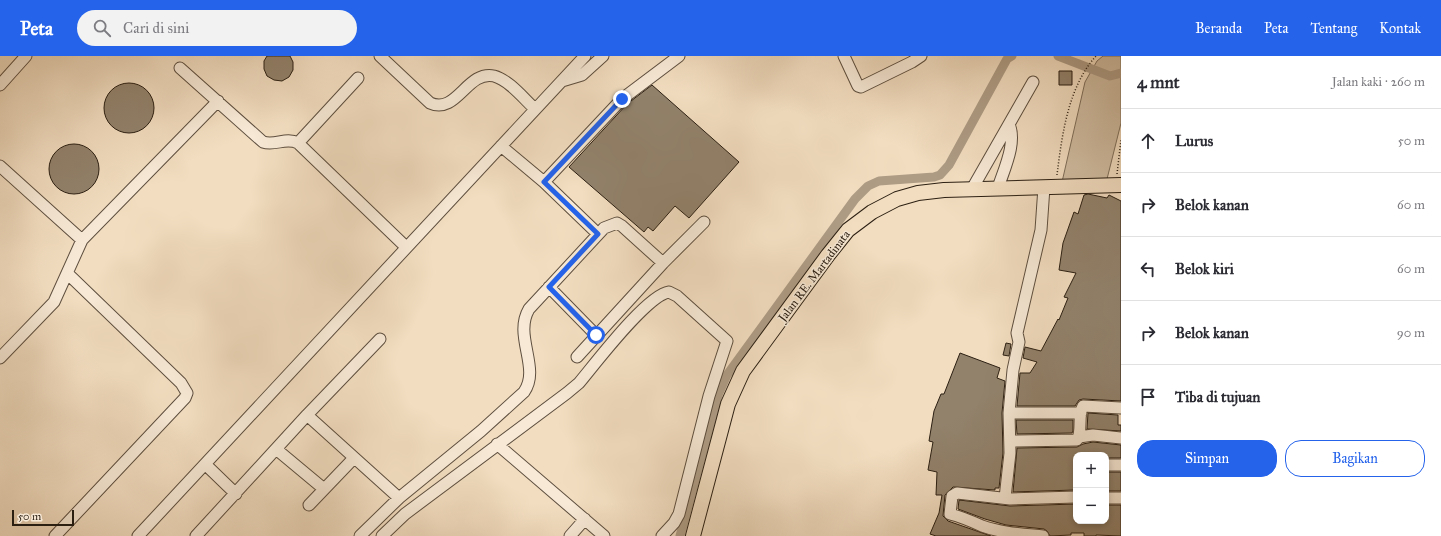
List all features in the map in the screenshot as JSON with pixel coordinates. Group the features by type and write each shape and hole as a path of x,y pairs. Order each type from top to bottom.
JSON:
{"main road":[{"name":"Jalan RE. Martadinata","path":"693,536 728,404 736,386 744,371 828,255 848,230 872,212 897,199 918,193 998,188 1118,186"}],"street":[{"path":"0,85 26,56"},
{"path":"381,56 430,103 437,106 446,105 452,101 476,80 484,76 495,76 508,84 535,109"},
{"path":"138,536 559,82 585,56"},
{"path":"559,82 582,74 603,56"},
{"path":"544,182 622,99 679,56"},
{"path":"844,56 854,81 861,87 921,56"},
{"path":"180,68 263,142 269,144 292,140 298,143 406,247"},
{"path":"298,143 358,78"},
{"path":"972,189 1033,82"},
{"path":"0,358 54,302 67,273 69,264 82,240 218,101"},
{"path":"998,188 1011,146 1009,124"},
{"path":"501,146 544,182 598,234"},
{"path":"0,166 82,240"},
{"path":"1005,498 1010,466 1011,441 1009,413 1014,364 1019,342 1017,333 1050,187"},
{"path":"577,357 663,263 704,222"},
{"path":"360,536 399,498 481,431 527,388 530,384 530,372 523,330 524,318 549,287 604,228 617,224 622,226 663,263"},
{"path":"55,536 185,398 187,394 180,383 67,273"},
{"path":"549,287 596,335"},
{"path":"382,536 405,514 579,383 640,313 656,297 669,292 677,296 727,341 709,396 679,514 662,536"},
{"path":"196,536 307,415 380,339"},
{"path":"1079,437 1083,406 1121,408"},
{"path":"1009,413 1081,413"},
{"path":"307,415 399,498"},
{"path":"1011,441 1076,440 1079,437 1093,436 1121,438"},
{"path":"497,444 604,536"},
{"path":"276,449 324,489"},
{"path":"309,506 354,458"},
{"path":"205,464 236,494"},
{"path":"1109,465 1121,465"},
{"path":"1043,536 1010,532 983,526 949,513 952,496 957,493 1005,498 1049,499 1073,497"},
{"path":"1109,498 1121,498"},
{"path":"570,536 585,520"}],"path":[{"path":"1050,187 1078,82 1084,71 1096,56"},
{"path":"1118,186 1121,140"}],"shaded area":[{"path":"1103,56 1121,56 1121,123 1107,179 1062,182 1085,82 1097,61"}],"building":[{"path":"267,56 290,56 293,62 293,70 289,77 282,81 274,80 267,76 264,69 264,61"},
{"path":"1059,71 1072,71 1072,85 1059,85"},
{"path":"124,83 134,83 147,90 154,103 154,113 147,126 134,133 124,133 115,129 108,122 104,113 104,103 108,94 115,87"},
{"path":"652,85 739,162 689,218 675,206 653,231 648,227 644,232 569,167 627,104"},
{"path":"69,144 79,144 92,151 99,164 99,174 92,187 79,194 69,194 60,190 53,183 49,174 49,164 53,155 60,148"},
{"path":"1088,194 1107,198 1109,195 1121,201 1121,401 1083,399 1079,400 1075,406 1017,406 1020,373 1030,373 1037,362 1023,358 1025,347 1041,351 1058,319 1059,320 1068,298 1064,297 1076,273 1059,270 1063,243 1074,212 1078,214 1084,195"},
{"path":"1006,343 1011,344 1009,356 1003,355"},
{"path":"960,353 1000,368 997,378 1005,381 1002,413 1003,453 999,488 995,488 995,490 953,487 945,495 943,516 948,521 991,536 936,536 930,534 939,513 942,495 936,495 937,472 928,470 933,442 929,441 934,411 941,394 944,394"},
{"path":"1088,413 1118,415 1118,425 1121,425 1121,431 1087,429"},
{"path":"1016,420 1073,420 1073,431 1072,433 1017,434"},
{"path":"1093,442 1121,445 1121,458 1109,458 1109,452 1073,452 1073,490 1013,492 1017,448 1077,447"},
{"path":"1109,472 1121,472 1121,491 1109,491"},
{"path":"959,500 1010,506 1073,504 1073,524 1109,524 1109,505 1121,505 1121,536 1084,536 1084,533 1071,533 1071,535 1050,536 1044,529 1006,525 958,509"}],"waterway":[{"path":"680,536 718,395 727,375 855,199 868,186 879,181 934,177 940,175 949,165 1007,59 1012,56"},
{"path":"1058,56 1110,76 1121,73"}],"route":[{"path":"596,335 549,287 598,234 544,182 622,99"}]}
